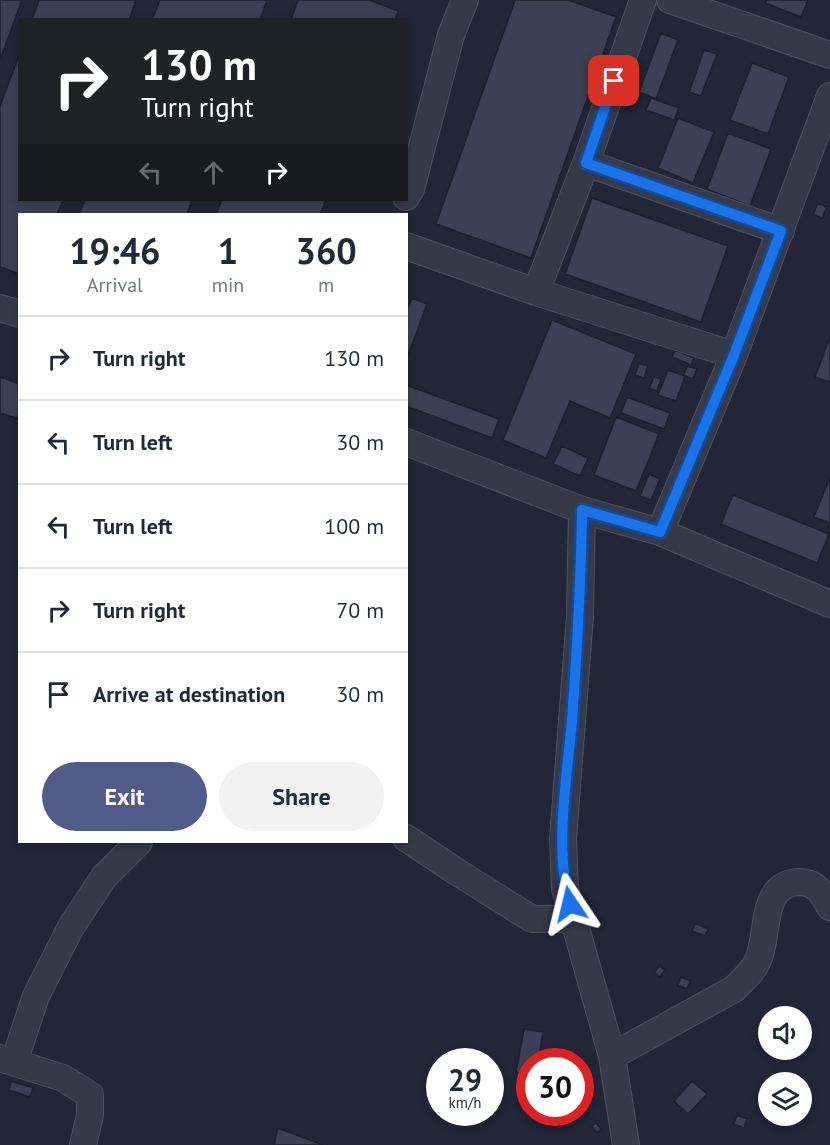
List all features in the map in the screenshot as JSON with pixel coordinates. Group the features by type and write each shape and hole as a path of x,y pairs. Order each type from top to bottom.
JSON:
{"street":[{"path":"408,194 451,35 465,0"},
{"path":"536,292 586,163 643,0"},
{"path":"670,0 830,55"},
{"path":"660,532 734,355 830,96"},
{"path":"586,163 781,231"},
{"path":"408,247 536,292 734,355"},
{"path":"0,308 18,313"},
{"path":"408,443 582,510 660,532 830,604"},
{"path":"582,510 580,616 562,839 565,889 612,1056 626,1145"},
{"path":"408,839 532,919 574,919"},
{"path":"83,1145 90,1116 90,1095 63,1078 7,1060 71,927 104,877 138,843"},
{"path":"612,1056 734,989 747,977 758,960 763,946 769,904 782,886 792,882 806,882 819,889 830,907"}],"building":[{"path":"0,0 22,0 0,60"},
{"path":"39,0 136,0 130,18 33,18"},
{"path":"160,0 267,0 261,18 153,18"},
{"path":"298,0 369,0 398,11 396,18 292,18"},
{"path":"515,0 568,0 616,17 531,258 436,224"},
{"path":"767,0 808,0 801,17 766,3"},
{"path":"661,33 678,40 656,99 639,92"},
{"path":"704,50 717,54 701,96 689,92"},
{"path":"18,58 18,201 63,201 57,213 18,213 18,273 0,267 0,106"},
{"path":"752,63 789,77 768,134 730,120"},
{"path":"651,98 679,108 674,120 646,110"},
{"path":"678,118 714,132 693,183 658,168"},
{"path":"728,133 771,149 750,206 707,189"},
{"path":"592,198 728,246 701,322 565,274"},
{"path":"85,201 192,201 187,213 79,213"},
{"path":"222,201 326,201 320,213 216,213"},
{"path":"818,203 827,207 822,218 813,214"},
{"path":"412,298 427,304 408,356 408,307"},
{"path":"552,320 636,354 610,418 570,401 546,458 503,440"},
{"path":"830,337 830,382 815,377"},
{"path":"675,350 694,358 691,365 672,357"},
{"path":"639,363 648,366 644,378 635,375"},
{"path":"687,366 697,369 693,379 684,375"},
{"path":"668,370 685,376 676,401 658,395"},
{"path":"0,377 18,383 18,416 17,418 0,413"},
{"path":"654,377 661,379 657,391 649,388"},
{"path":"408,386 499,419 492,438 408,407"},
{"path":"627,397 670,413 664,429 621,413"},
{"path":"616,417 659,434 636,491 594,475"},
{"path":"562,446 588,458 580,476 553,464"},
{"path":"649,474 660,479 651,500 640,496"},
{"path":"830,477 830,523 814,517"},
{"path":"733,495 829,534 817,563 721,524"},
{"path":"695,923 708,929 705,936 692,931"},
{"path":"659,966 665,970 660,977 654,973"},
{"path":"681,977 690,981 687,989 678,985"},
{"path":"524,1029 543,1032 540,1048 520,1048"},
{"path":"11,1081 33,1088 30,1097 9,1090"},
{"path":"692,1081 707,1094 688,1114 674,1101"},
{"path":"737,1115 747,1119 744,1128 734,1124"},
{"path":"596,1123 601,1129 597,1133 592,1126"},
{"path":"278,1128 323,1145 274,1145"}],"route":[{"path":"570,904 565,889 562,839 580,616 582,510 660,532 734,355 781,231 586,163 614,81"}]}
